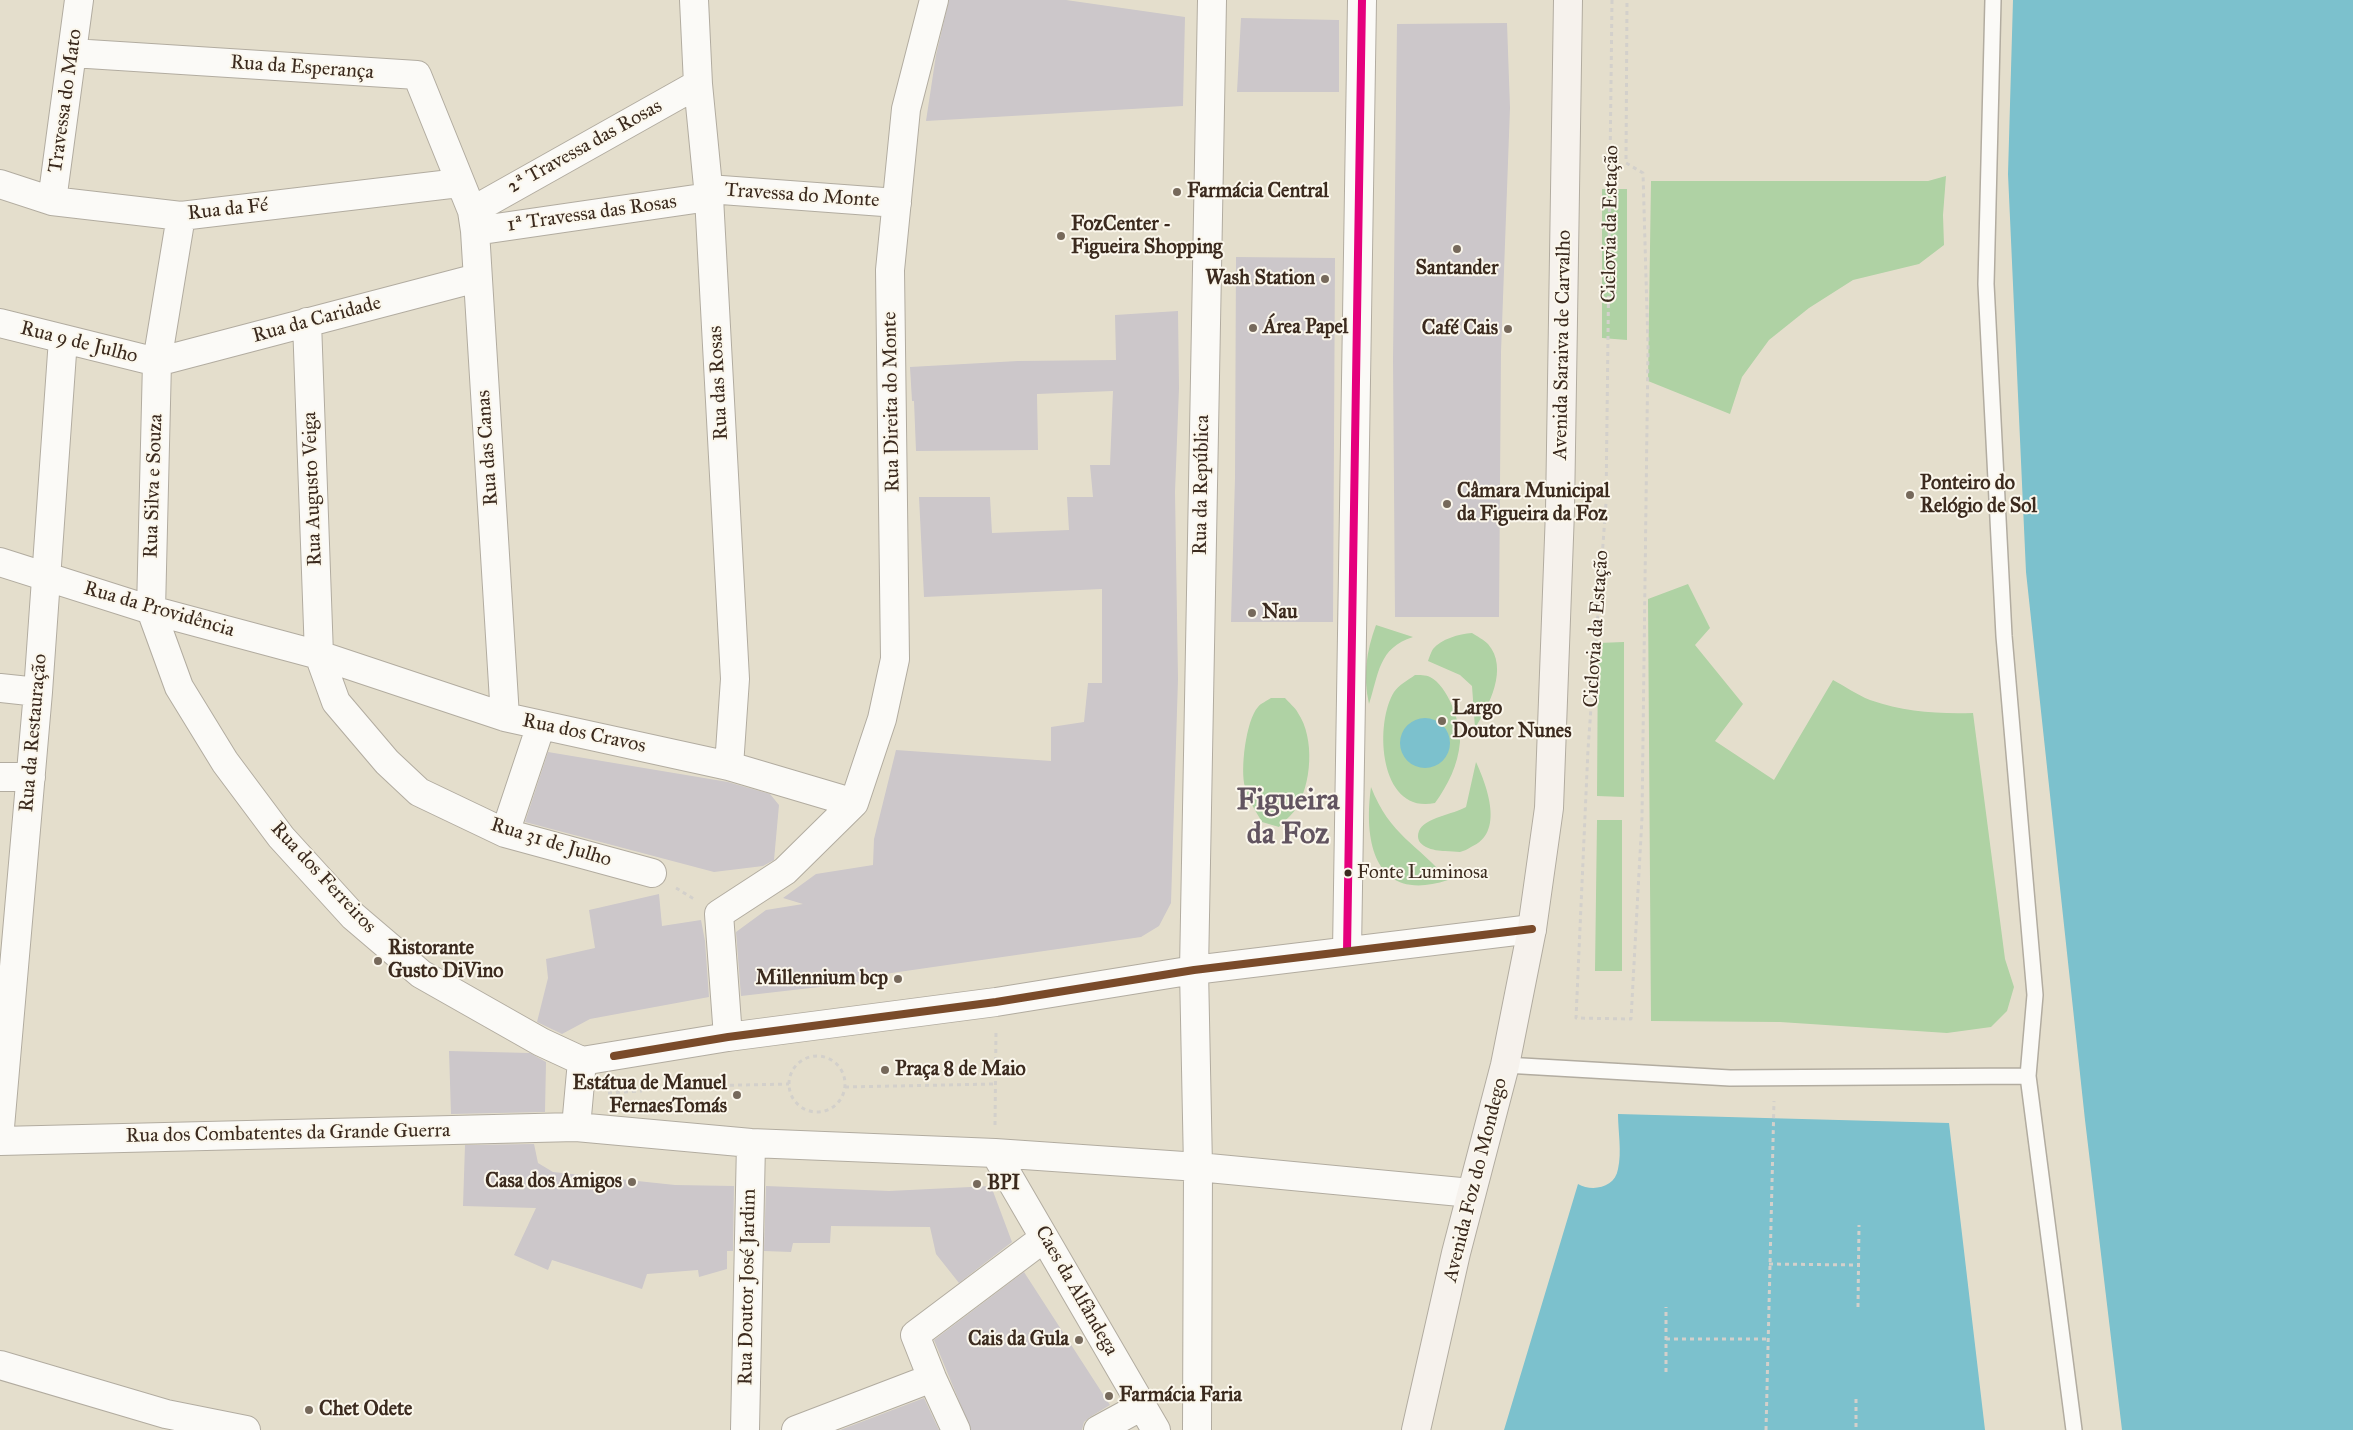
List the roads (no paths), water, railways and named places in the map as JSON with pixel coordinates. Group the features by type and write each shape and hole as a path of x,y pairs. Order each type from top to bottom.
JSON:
{"main road":[{"name":"Avenida Saraiva de Carvalho","path":"1532,929 1549,808 1560,510 1568,0"},
{"name":"Avenida Foz do Mondego","path":"1416,1430 1471,1193 1505,1065 1532,929"}],"street":[{"name":"Travessa do Mato","path":"52,201 79,0"},
{"name":"Rua das Rosas","path":"694,0 698,84 708,193 734,678 729,766"},
{"name":"Rua Direita do Monte","path":"854,803 882,719 895,659 890,270 906,109 934,0"},
{"name":"Rua da República","path":"1194,970 1212,0"},
{"path":"1347,952 1362,0"},
{"name":"Rua da Esperança","path":"72,53 417,75 459,183"},
{"name":"2ª Travessa das Rosas","path":"473,221 698,84"},
{"name":"Rua da Fé","path":"0,184 52,201 181,216 459,183"},
{"name":"Rua das Canas","path":"459,183 473,221 505,717"},
{"name":"Travessa do Monte","path":"708,193 897,203"},
{"name":"1ª Travessa das Rosas","path":"473,221 708,193"},
{"name":"Rua Silva e Souza","path":"151,610 157,362 181,216"},
{"name":"Rua da Caridade","path":"157,362 477,278"},
{"name":"Rua Augusto Veiga","path":"307,322 318,655"},
{"name":"Rua 9 de Julho","path":"0,323 157,362"},
{"name":"Rua da Restauração","path":"0,1127 8,942 31,777 63,339"},
{"name":"Rua da Providência","path":"0,562 151,610 318,655"},
{"name":"Rua dos Ferreiros","path":"151,610 179,687 225,762 281,837 353,916 422,974 541,1042 582,1061"},
{"name":"Rua dos Cravos","path":"318,655 505,717 729,766 854,803"},
{"name":"Rua 31 de Julho","path":"318,655 336,702 387,762 419,792 505,832 652,873"},
{"path":"0,688 38,692"},
{"path":"505,832 541,725"},
{"path":"0,777 31,777"},
{"path":"728,1037 719,914 786,871 854,803"},
{"path":"1471,1193 1198,1167 995,1153 751,1143 576,1127 582,1061 728,1037 996,1002 1194,970 1532,929"},
{"path":"1194,970 1198,1167 1197,1430"},
{"name":"Rua dos Combatentes da Grande Guerra","path":"0,1141 576,1127"},
{"name":"Rua Doutor José Jardim","path":"744,1430 751,1143"},
{"name":"Caes da Alfândega","path":"995,1153 1156,1430"},
{"path":"956,1430 932,1378 915,1334 1044,1238"},
{"path":"0,1365 166,1414 246,1430"},
{"path":"796,1430 932,1378"},
{"path":"1098,1430 1142,1406"}],"lane":[{"path":"1993,0 1986,284 2004,636 2035,994 2028,1076 2074,1430"},
{"path":"1505,1065 1730,1078 2028,1076"}],"water":[{"path":"2013,0 2353,0 2353,1430 2122,1430 2085,1120 2026,572 2008,174"},
{"path":"1425,718 1443,725 1450,743 1443,761 1425,768 1407,761 1400,743 1407,725"},
{"path":"1618,1114 1949,1123 1985,1430 1504,1430 1578,1184 1590,1188 1602,1187 1608,1184 1616,1175 1620,1156"}],"place":[{"name":"Farmácia Central","path":"1177,192"},
{"name":"FozCenter - Figueira Shopping","path":"1061,236"},
{"name":"Santander","path":"1457,249"},
{"name":"Wash Station","path":"1325,279"},
{"name":"Área Papel","path":"1253,328"},
{"name":"Café Cais","path":"1508,329"},
{"name":"Ponteiro do Relógio de Sol","path":"1910,495"},
{"name":"Câmara Municipal da Figueira da Foz","path":"1447,504"},
{"name":"Nau","path":"1252,613"},
{"name":"Largo Doutor Nunes","path":"1442,721"},
{"name":"Fonte Luminosa","path":"1348,873"},
{"name":"Ristorante Gusto DiVino","path":"378,961"},
{"name":"Millennium bcp","path":"898,979"},
{"name":"Praça 8 de Maio","path":"885,1070"},
{"name":"Estátua de Manuel FernaesTomás","path":"737,1095"},
{"name":"Casa dos Amigos","path":"632,1182"},
{"name":"BPI","path":"977,1184"},
{"name":"Cais da Gula","path":"1079,1340"},
{"name":"Farmácia Faria","path":"1109,1396"},
{"name":"Chet Odete","path":"309,1410"}],"district":[{"name":"Figueira da Foz","path":"1288,819"}]}
